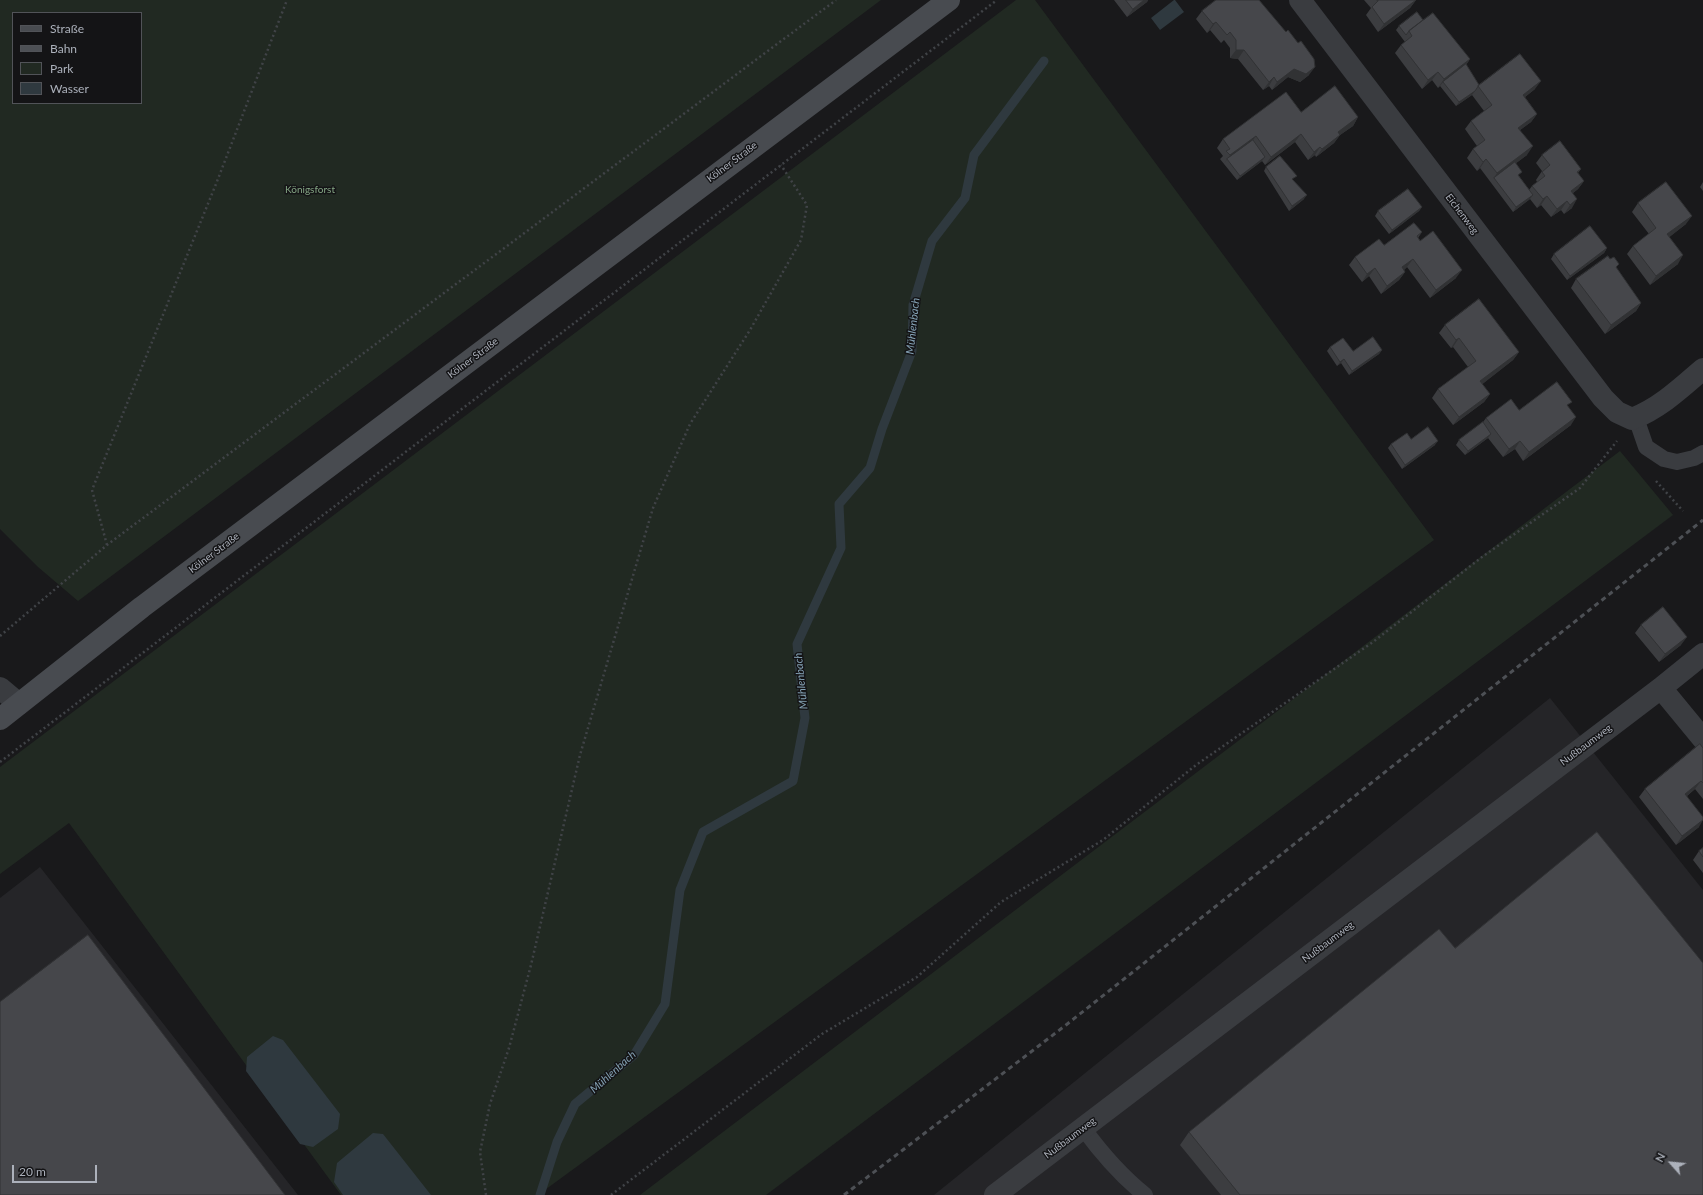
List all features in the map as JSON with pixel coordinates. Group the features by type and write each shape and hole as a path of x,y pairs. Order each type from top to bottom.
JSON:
{"main road":[{"name":"Kölner Straße","path":"0,719 154,598 949,0"}],"street":[{"name":"Eichenweg","path":"1300,0 1603,398 1618,412 1634,419"},
{"path":"1634,419 1659,406 1703,369"},
{"name":"Nußbaumweg","path":"995,1195 1662,688 1703,654"},
{"path":"0,688 19,704"},
{"path":"1662,688 1703,739"}],"lane":[{"path":"1634,419 1646,447 1664,459 1677,462 1694,458 1703,453"},
{"path":"1083,1128 1108,1161 1131,1184 1146,1195"}],"path":[{"path":"107,545 92,490 216,184 288,0"},
{"path":"0,636 107,545 836,0"},
{"path":"0,762 997,0"},
{"path":"486,1195 480,1152 490,1104 509,1048 527,980 580,755 653,508 690,424 750,330 801,240 807,205 781,165"},
{"path":"611,1195 822,1034 917,977 1001,902 1103,840 1196,765 1373,642 1482,557 1580,488 1634,419"},
{"path":"1673,500 1682,511"}],"shaded area":[{"path":"1550,698 1703,890 1703,1195 934,1195"},
{"path":"40,867 298,1195 0,1195 0,898"}],"green space":[{"name":"Königsforst","path":"0,0 881,0 78,601 38,567 0,529"},
{"path":"1016,0 1035,0 1434,540 538,1195 341,1195 69,823 0,874 0,767"},
{"path":"1620,451 1673,515 766,1195 640,1195"}],"water":[{"path":"1174,0 1184,12 1160,30 1151,18"},
{"path":"273,1036 283,1040 340,1114 338,1129 313,1147 300,1144 246,1071 247,1057"},
{"path":"373,1133 383,1134 431,1195 343,1195 334,1182 337,1163"}],"building":[{"path":"1126,0 1144,0 1133,9"},
{"path":"1216,0 1259,0 1286,32 1288,30 1298,43 1301,41 1314,59 1315,67 1306,74 1294,69 1277,82 1274,77 1269,82 1244,50 1236,50 1236,40 1230,32 1227,35 1216,22 1213,24 1202,11"},
{"path":"1377,0 1416,0 1384,24 1372,7 1378,1"},
{"path":"1417,12 1423,20 1406,35 1399,26"},
{"path":"1433,13 1470,59 1444,79 1438,72 1428,80 1401,45 1412,36 1409,31"},
{"path":"1520,54 1541,81 1523,95 1537,114 1518,128 1533,146 1497,173 1486,159 1483,162 1473,149 1485,140 1471,121 1492,105 1478,86"},
{"path":"1466,64 1479,85 1475,91 1459,102 1443,82"},
{"path":"1335,86 1358,117 1338,132 1340,135 1322,149 1320,147 1314,152 1301,134 1271,157 1256,136 1230,155 1226,151 1230,149 1223,139 1286,92 1301,112"},
{"path":"1253,140 1265,157 1240,176 1227,159"},
{"path":"1560,141 1581,169 1577,172 1584,181 1571,191 1577,199 1570,205 1567,201 1557,209 1547,196 1543,199 1532,186 1545,176 1542,172 1550,165 1542,155"},
{"path":"1280,156 1297,176 1292,179 1307,195 1292,206 1266,167"},
{"path":"1515,162 1522,172 1518,175 1533,195 1516,207 1494,178"},
{"path":"1666,182 1692,216 1667,234 1683,255 1656,276 1633,246 1656,228 1638,203"},
{"path":"1408,189 1422,207 1392,230 1378,211"},
{"path":"1414,223 1422,232 1417,236 1420,241 1433,231 1462,270 1436,290 1413,259 1402,267 1405,272 1387,286 1375,268 1367,274 1355,257 1379,239 1384,245"},
{"path":"1590,226 1607,248 1570,276 1554,254"},
{"path":"1608,256 1610,259 1614,257 1619,264 1616,267 1641,303 1611,325 1576,279"},
{"path":"1479,299 1519,352 1480,381 1490,394 1459,417 1438,389 1476,361 1459,338 1456,340 1445,325"},
{"path":"1373,337 1382,350 1352,371 1344,359 1340,362 1330,347 1343,338 1353,351"},
{"path":"1557,382 1572,402 1567,405 1576,417 1529,452 1520,441 1509,449 1486,418 1511,399 1519,410"},
{"path":"1483,422 1491,434 1468,451 1459,440"},
{"path":"1428,427 1438,441 1405,465 1391,444 1407,433 1411,439"},
{"path":"1663,607 1687,637 1665,654 1641,625"},
{"path":"1700,744 1703,748 1703,783 1701,781 1685,794 1703,817 1703,820 1682,836 1645,789"},
{"path":"1597,832 1703,963 1703,1195 1240,1195 1189,1132 1439,929 1455,948"},
{"path":"1703,848 1703,857 1699,851"},
{"path":"88,935 285,1195 0,1195 0,1002"}],"waterway":[{"name":"Mühlenbach","path":"540,1195 557,1142 575,1104 634,1055 665,1004 680,890 703,832 793,781 805,718 797,644 841,548 839,504 870,468 882,429 912,351 913,305 932,241 965,198 974,155 1044,61"}],"railway":[{"path":"844,1195 1066,1025 1703,520"}]}
